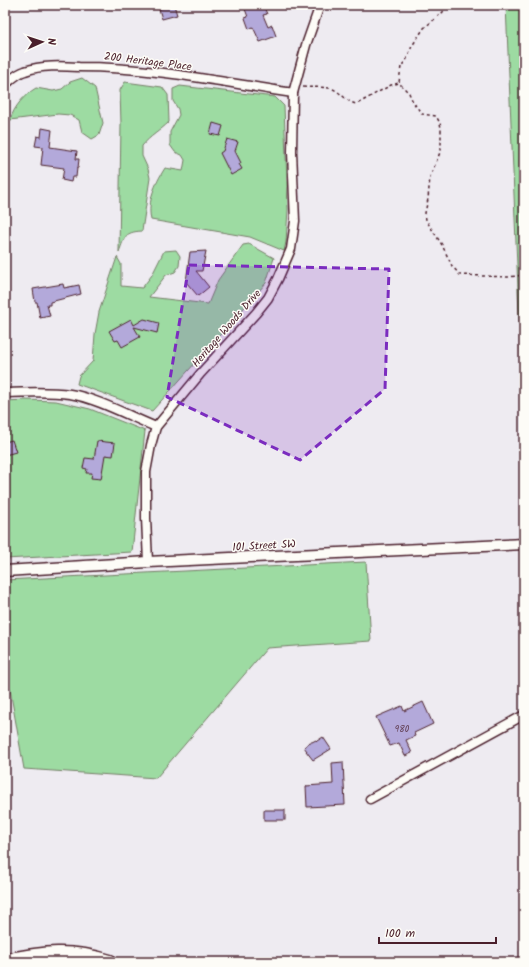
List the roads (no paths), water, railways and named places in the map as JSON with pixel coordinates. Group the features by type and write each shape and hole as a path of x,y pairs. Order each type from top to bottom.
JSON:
{"highway":[{"path":"5,961 39,955 63,953 92,956 110,962"}],"street":[{"name":"Heritage Woods Drive","path":"148,562 146,472 156,428 201,373 268,298 286,264 291,249 296,221 292,152 294,89 306,45 320,5"},
{"name":"200 Heritage Place","path":"5,85 18,74 33,68 61,66 112,67 294,89"},
{"path":"5,393 38,392 71,394 92,400 156,428"},
{"name":"101 Street SW","path":"5,571 148,562 524,544"},
{"path":"370,798 524,715"}]}
